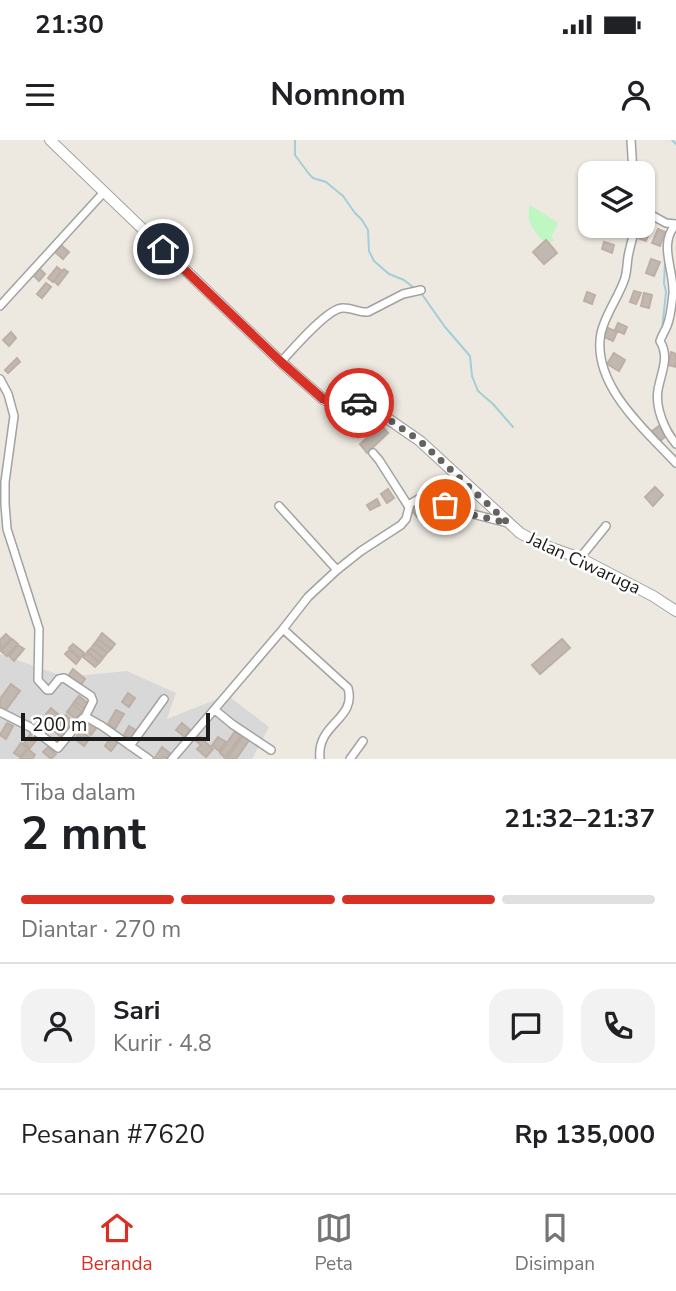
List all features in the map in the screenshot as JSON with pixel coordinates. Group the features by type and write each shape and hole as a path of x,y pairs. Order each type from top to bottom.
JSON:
{"street":[{"name":"Jalan Ciwaruga","path":"50,140 323,399 362,404 400,426 420,441 520,533 540,544 580,558 676,611"},
{"path":"631,140 632,161"},
{"path":"0,306 104,192"},
{"path":"655,216 676,224 666,243 673,296 667,326 660,341 664,348 665,364 657,397 664,424 676,444"},
{"path":"632,238 626,275 604,324 600,348 611,387 623,406 676,463"},
{"path":"281,362 332,310 345,307 362,313 368,312 403,294 421,290"},
{"path":"0,379 8,394 14,416 3,482 7,529 39,629 38,680 47,690 51,690 60,678 64,678 93,699 85,717 58,748 53,759"},
{"path":"373,453 409,507"},
{"path":"172,759 309,597 337,570 401,524 414,500 429,498 461,512 508,523"},
{"path":"279,506 337,570"},
{"path":"580,558 606,526"},
{"path":"283,629 348,688 351,698 348,707 322,739 320,759"},
{"path":"130,746 164,699"},
{"path":"215,710 271,750"},
{"path":"0,712 30,727 58,748"},
{"path":"85,717 149,759"},
{"path":"350,759 363,741"}],"shaded area":[{"path":"0,654 65,677 127,671 176,693 167,719 227,695 269,727 252,759 0,759"}],"green space":[{"path":"530,205 557,222 551,236 554,240 550,243 546,239 543,241 531,225"}],"building":[{"path":"658,229 665,232 660,246 652,243"},
{"path":"546,240 557,253 544,264 533,252"},
{"path":"604,242 614,245 612,253 602,249"},
{"path":"61,245 69,252 63,259 55,252"},
{"path":"651,259 660,262 654,276 646,273"},
{"path":"38,267 45,274 39,281 32,274"},
{"path":"57,267 62,271 53,282 48,278"},
{"path":"64,269 68,272 58,285 54,281"},
{"path":"46,283 51,287 42,298 37,294"},
{"path":"634,291 641,293 636,304 630,302"},
{"path":"587,292 595,295 592,304 584,301"},
{"path":"644,293 652,295 649,308 641,306"},
{"path":"618,323 627,327 624,334 615,330"},
{"path":"608,328 617,332 613,341 604,337"},
{"path":"11,332 16,338 9,346 3,340"},
{"path":"671,352 676,354 676,367 668,365"},
{"path":"614,353 625,360 619,371 607,364"},
{"path":"17,358 20,362 8,373 5,370"},
{"path":"340,376 348,384 340,392 332,384"},
{"path":"368,416 374,423 358,437 352,430"},
{"path":"381,425 388,433 367,453 360,444"},
{"path":"659,426 666,436 660,441 652,431"},
{"path":"655,487 663,495 653,506 645,497"},
{"path":"388,489 394,498 387,503 381,494"},
{"path":"443,490 452,498 448,503 438,496"},
{"path":"377,499 380,505 370,510 367,505"},
{"path":"419,503 425,511 417,517 411,509"},
{"path":"102,633 115,644 111,649 98,639"},
{"path":"6,634 11,639 0,649 0,640"},
{"path":"12,639 18,644 7,656 1,651"},
{"path":"98,639 111,649 107,653 95,643"},
{"path":"562,639 570,648 540,674 532,665"},
{"path":"95,643 107,653 103,658 91,648"},
{"path":"73,644 84,653 80,658 69,648"},
{"path":"18,645 24,649 14,661 9,656"},
{"path":"91,648 103,658 100,662 87,652"},
{"path":"69,650 80,659 76,664 65,654"},
{"path":"88,652 99,663 95,667 83,657"},
{"path":"73,669 85,679 80,686 68,676"},
{"path":"11,684 20,691 5,711 0,707 0,699"},
{"path":"128,693 135,698 129,707 122,702"},
{"path":"79,696 89,704 84,709 74,702"},
{"path":"73,704 82,711 76,719 67,712"},
{"path":"51,708 59,715 55,721 46,714"},
{"path":"116,710 124,714 115,729 108,724"},
{"path":"66,715 74,722 68,728 60,721"},
{"path":"91,721 97,727 91,735 84,729"},
{"path":"7,723 13,726 6,739 0,735"},
{"path":"59,723 68,731 62,738 53,730"},
{"path":"182,723 190,730 185,737 176,730"},
{"path":"129,726 137,731 131,739 124,735"},
{"path":"236,730 242,734 225,758 220,753"},
{"path":"81,731 90,738 84,746 75,739"},
{"path":"31,733 38,738 30,748 24,743"},
{"path":"244,734 250,739 236,759 227,759"},
{"path":"111,737 118,742 111,751 105,746"},
{"path":"200,737 213,749 206,757 197,749 201,745 196,741"},
{"path":"218,737 226,742 219,751 212,745"},
{"path":"21,743 27,748 20,757 14,753"},
{"path":"48,747 56,754 51,759 43,752"},
{"path":"162,747 171,754 168,759 154,759"},
{"path":"28,749 35,755 32,759 20,759"}],"waterway":[{"path":"295,140 295,155 309,174 326,182 343,196 362,220 368,230 369,251 374,261 389,274 414,288"},
{"path":"672,140 676,144"},
{"path":"662,329 666,292 665,262"},
{"path":"421,293 470,356 472,376 478,391 513,427"}],"way so far":[{"path":"359,403 381,414 420,441 508,523 461,512 445,505"}],"route":[{"path":"163,249 323,399 359,403"}]}
